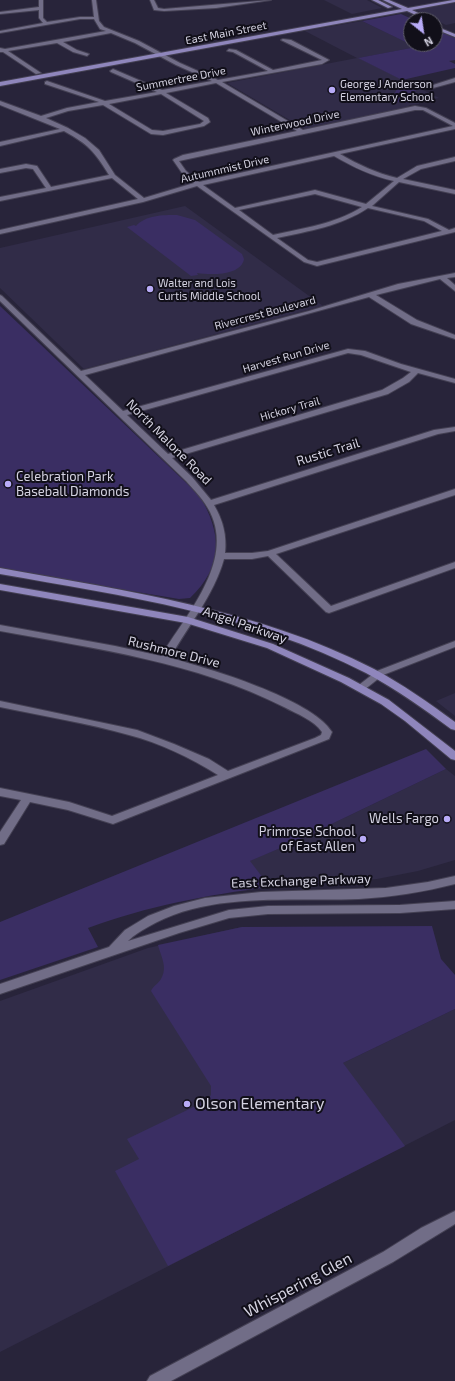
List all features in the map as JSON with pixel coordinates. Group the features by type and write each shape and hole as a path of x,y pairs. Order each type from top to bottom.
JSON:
{"main road":[{"path":"374,0 407,12"},
{"path":"385,0 405,12"},
{"name":"East Main Street","path":"0,80 223,44 442,2 455,1"},
{"name":"East Main Street","path":"0,84 261,34 313,26"},
{"path":"443,27 454,34"},
{"path":"443,30 454,34"},
{"path":"223,44 263,36 261,34"},
{"name":"Angel Parkway","path":"0,571 118,592 196,608 255,624 308,643 355,663 376,675 455,727"},
{"name":"Angel Parkway","path":"0,587 188,620 270,646 317,666 360,688 409,719 455,756"}],"street":[{"path":"41,0 41,18 46,24"},
{"path":"94,0 96,18 99,26 110,32 137,42 181,66 218,82 302,132"},
{"path":"152,0 156,9 160,10 210,7 269,0"},
{"path":"0,13 41,8"},
{"path":"0,32 80,18 96,18"},
{"path":"1,50 110,32"},
{"name":"Summertree Drive","path":"41,118 105,103 326,61 325,59 289,41 283,40"},
{"path":"58,41 75,51 87,55"},
{"path":"1,50 38,73"},
{"path":"229,50 234,51 274,72"},
{"path":"47,83 92,97 105,103 154,133 183,129 207,122 163,92 112,71"},
{"path":"433,86 455,80"},
{"path":"0,103 41,118 66,129 83,139 97,151 113,176 143,200"},
{"name":"Winterwood Drive","path":"198,184 184,172 176,162 177,159 418,108 424,109 455,126"},
{"name":"Autumnmist Drive","path":"0,232 143,200 198,184 455,126"},
{"path":"0,144 66,129"},
{"path":"335,154 369,173 398,181 455,192"},
{"path":"272,237 336,221 355,214 408,172 455,158"},
{"path":"0,171 26,166 36,167 43,181 50,189"},
{"path":"0,199 113,176"},
{"path":"198,184 306,261 313,263 325,263 452,231"},
{"path":"233,210 312,192 426,220 452,231"},
{"name":"Rivercrest Boulevard","path":"80,374 291,318 371,295 441,277 455,275"},
{"path":"441,277 455,289"},
{"path":"371,295 414,322 455,337"},
{"name":"North Malone Road","path":"0,297 200,490 210,503 217,517 222,533 223,544 216,571 196,608 164,660"},
{"name":"Harvest Run Drive","path":"122,414 341,352 362,352 415,372 455,381"},
{"name":"Hickory Trail","path":"167,457 385,392 406,380 415,372"},
{"name":"Rustic Trail","path":"210,503 437,432 455,429"},
{"path":"220,556 252,556 270,553 455,492"},
{"path":"270,553 329,610 455,565"},
{"name":"Rushmore Drive","path":"0,628 164,660 211,673 284,702 315,720 326,729 326,734 319,740 228,776"},
{"path":"360,688 376,675 455,644"},
{"path":"0,704 133,732 170,746 205,762 228,776"},
{"path":"0,792 69,806 110,820 120,818 228,776"},
{"path":"0,840 28,797"},
{"name":"East Exchange Parkway","path":"113,950 128,933 159,917 187,907 231,899 388,893 455,880"},
{"path":"286,910 288,896"},
{"name":"East Exchange Parkway","path":"0,989 177,929 229,914 268,910 400,909 448,906 455,904"},
{"name":"Whispering Glen","path":"155,1381 388,1257 455,1217"}],"shaded area":[{"path":"324,0 367,0 382,8 352,14"},
{"path":"455,3 455,23 446,25 443,24 443,12 420,12 416,10"},
{"path":"401,14 403,15 403,41 362,21"},
{"name":"George J Anderson Elementary School","path":"362,21 403,40 403,50 359,58 439,98 418,102 419,104 410,105 406,108 305,129 227,83 357,58 305,31"},
{"path":"443,33 455,38 455,60 449,61 455,64 455,68 402,80 358,58 403,49 403,52 443,52"},
{"path":"398,85 411,88 410,90 416,90 409,103 390,101 397,89 395,87"},
{"name":"Walter and Lois Curtis Middle School","path":"185,206 323,306 84,369 0,288 0,248"},
{"path":"177,215 195,220 242,254 244,259 242,265 237,269 225,273 197,273 198,275 191,276 127,227 134,225 136,226 140,222 155,216"},
{"path":"0,306 199,495 207,509 212,523 216,549 214,561 209,574 190,598 179,599 0,569"},
{"path":"455,693 455,716 436,701"},
{"path":"426,749 446,769 290,844 250,861 270,887 178,902 110,920 88,928 98,947 0,980 0,922"},
{"path":"446,769 455,776 455,860 418,871 377,879 270,887 249,861 290,844"},
{"path":"432,926 441,959 455,975 455,1009 343,1063 405,1146 168,1266 115,1171 139,1159 127,1139 206,1101 211,1095 211,1086 151,991 161,979 164,970 158,945 242,927"},
{"name":"Olson Elementary","path":"242,927 343,1063 455,1009 455,1120 0,1352 0,1001 148,948"}],"place":[{"name":"George J Anderson Elementary School","path":"332,90"},
{"name":"Walter and Lois Curtis Middle School","path":"150,289"},
{"name":"Celebration Park Baseball Diamonds","path":"8,484"},
{"name":"Wells Fargo","path":"447,819"},
{"name":"Primrose School of East Allen","path":"363,839"},
{"name":"Olson Elementary","path":"187,1104"}]}
